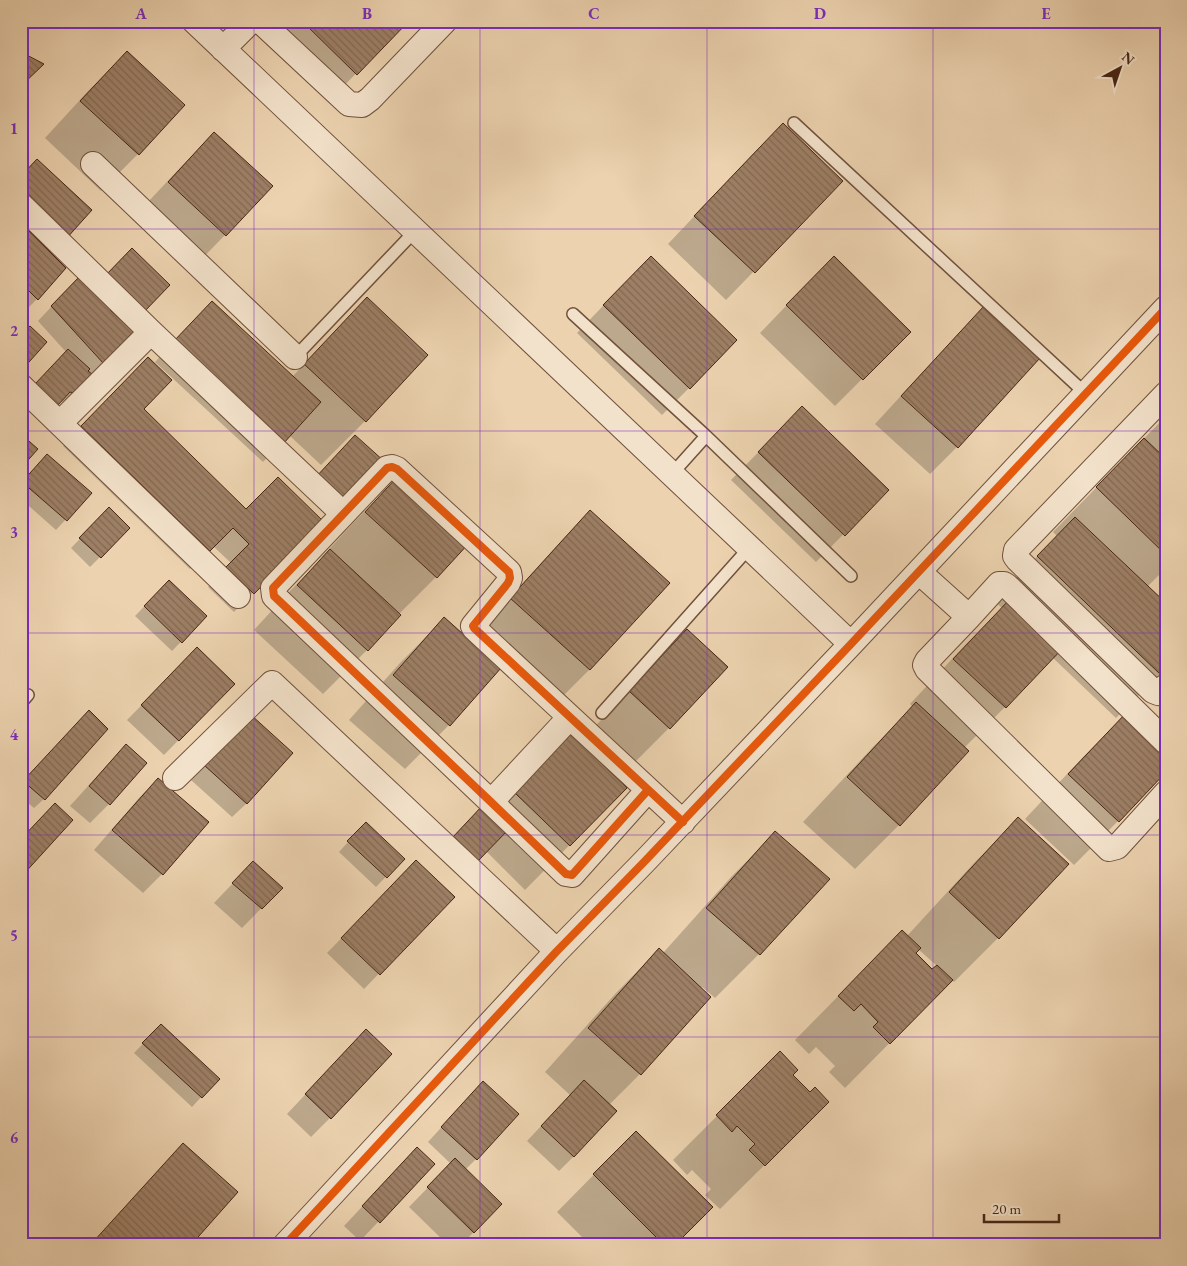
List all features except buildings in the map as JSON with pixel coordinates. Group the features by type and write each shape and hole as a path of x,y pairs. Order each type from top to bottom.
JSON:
{"street":[{"path":"194,21 850,644"},
{"path":"223,49 251,21"},
{"path":"260,21 349,104 362,105 445,21"},
{"path":"93,164 295,357"},
{"path":"21,205 151,332 335,506"},
{"path":"285,1245 557,951 683,822 1166,308"},
{"path":"60,423 151,332"},
{"path":"21,386 238,596"},
{"path":"1166,394 1016,550 1016,556 1153,691 1158,692 1166,686"},
{"path":"648,790 572,874 566,874 274,596 273,588 387,468 396,469 509,572 510,578 508,583 473,626 474,628 683,822"},
{"path":"919,572 969,617"},
{"path":"1166,742 1004,584 999,584 925,665 1109,849 1117,847 1166,794"},
{"path":"175,778 272,683 557,951"},
{"path":"491,802 570,717"}],"lane":[{"path":"794,123 1085,394"},
{"path":"295,357 415,231"},
{"path":"573,314 706,436 851,576"},
{"path":"671,474 706,436"},
{"path":"602,713 749,548"}],"cycle path":[{"path":"285,1245 557,951 851,644 1166,308"},
{"path":"648,790 572,875 566,874 274,596 273,588 387,468 397,469 509,572 510,578 508,583 473,626 474,628 683,822"}]}
